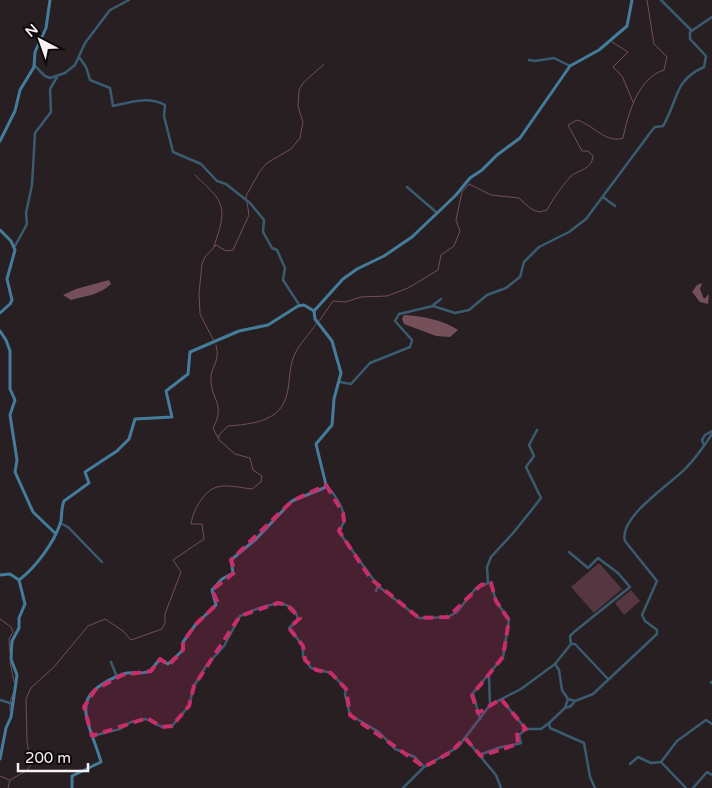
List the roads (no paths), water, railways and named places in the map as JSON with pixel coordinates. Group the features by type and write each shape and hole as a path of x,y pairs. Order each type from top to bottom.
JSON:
{"main road":[{"path":"0,141 15,111 20,90 34,65 35,52 46,28 50,0"},
{"path":"314,312 343,279 360,267 376,260 403,243 456,195 470,178 487,167 497,155 526,132 570,66 599,50 627,26 632,0"},
{"path":"0,230 15,246 7,279 12,300 0,314"},
{"path":"19,580 32,568 55,533 60,523 64,502 89,483 85,472 117,451 129,439 135,419 172,417 166,391 188,374 190,352 239,331 268,325 300,306 304,305 314,312 315,319 332,341 340,373 340,382 334,399 332,425 316,444 326,485 324,488 292,501 256,539 231,560 233,573 222,579 212,590 216,605 196,624 183,642 182,651 171,663 168,664 160,659 152,670 146,673 128,673 94,690 85,704 87,726 101,762 72,776 72,788"},
{"path":"0,330 6,340 10,356 10,388 14,400 10,421 17,460 15,472 33,512 55,533"},
{"path":"0,575 10,574 19,580 26,604 19,618 20,628 12,641 11,659 17,675 13,704 0,757"}],"street":[{"path":"15,246 27,224 26,213 32,185 36,131 51,112 50,89 57,77 75,65 86,43 110,10 129,0"},
{"path":"661,0 692,31"},
{"path":"432,306 455,313 469,310 486,294 506,288 520,277 524,262 539,247 580,225 655,127 663,126 683,80 690,73 704,68 706,56 690,39 692,31 712,17"},
{"path":"79,57 86,67 90,80 110,88 113,106 145,100 159,101 165,105 164,116 173,152 201,164 217,181 226,184 250,203 258,212 264,220 263,232 272,248 278,250 286,268 283,280 300,306"},
{"path":"529,60 554,58 570,66"},
{"path":"34,65 44,76 57,77"},
{"path":"407,187 436,212"},
{"path":"602,196 615,206"},
{"path":"340,382 351,384 370,363 410,347 412,340 398,325 396,318 402,312 432,306 441,299"},
{"path":"480,719 473,693 503,657 508,620 496,601 491,583 488,583 487,567 490,556 514,532 541,498 526,467 534,456 529,445 537,430"},
{"path":"704,445 702,440 704,435 712,432"},
{"path":"479,755 501,747 521,743 519,735 526,729 541,729 575,701 593,694 658,633 642,615 657,581 625,541 624,535 637,510 677,477 704,445 712,432"},
{"path":"326,485 343,513 344,521 339,532 378,586 419,618 448,617 457,612 476,588 488,583"},
{"path":"60,523 68,527 102,562"},
{"path":"403,788 424,767 451,752 465,738 490,705 521,689 555,664 571,644 570,636 630,588 618,573 598,558 588,568 569,552"},
{"path":"376,591 378,586"},
{"path":"92,736 120,730 131,722 146,719 164,727 172,726 184,715 190,706 194,686 206,666 224,646 240,616 268,605 283,604 287,605 298,618 289,628 303,646 305,660 316,670 330,673 346,689 345,694 350,715 379,732 395,750 416,757 424,767"},
{"path":"571,644 575,644 609,680"},
{"path":"112,662 117,677"},
{"path":"555,664 560,670 562,690 568,699 575,701"},
{"path":"489,676 490,705"},
{"path":"501,699 526,729"},
{"path":"565,708 568,699"},
{"path":"0,700 13,704"},
{"path":"630,764 638,757 651,763 661,762 678,741 706,720 712,724"},
{"path":"164,727 169,723"},
{"path":"549,723 550,728 556,732 575,737 585,744 590,776 595,788"},
{"path":"465,738 496,775 501,788"},
{"path":"661,762 686,788"},
{"path":"693,788 706,772 712,775"}],"waterway":[{"path":"319,321 333,301 345,302 361,297 387,296 408,288 438,270 441,255 454,246 460,231 456,220 462,192 469,184 491,195 519,198 531,209 539,212 547,210 570,177 588,167 592,161 593,156 588,151 582,151 568,125 577,120 605,136 617,139 623,138 631,108 636,98 647,81 655,74 664,70 667,57 654,44 647,0"},
{"path":"612,42 628,52 613,67 622,76 633,102"},
{"path":"214,341 200,314 199,293 202,264 205,257 216,245 226,251 233,250 249,215 246,196 260,171 267,163 291,149 300,138 303,122 298,106 299,90 303,83 324,64"},
{"path":"195,175 213,192 221,206 221,222 214,246"},
{"path":"8,788 10,780 26,771 31,765 27,742 26,699 31,688 54,667 88,626 105,619 123,631 131,640 162,629 165,623 165,614 181,572 173,560 204,539 202,524 191,524 194,513 203,497 217,487 229,486 252,489 261,482 262,476 253,470 250,458 235,454 219,440 219,435 228,426 264,420 278,411 284,403 287,394 294,356 316,324"},
{"path":"216,345 217,356 211,379 218,407 217,420 213,428 218,438"},
{"path":"0,619 11,627 13,632 9,639 10,653"},
{"path":"10,662 14,682"},
{"path":"10,702 13,694"},
{"path":"10,704 10,711"},
{"path":"0,776 9,780"}]}
